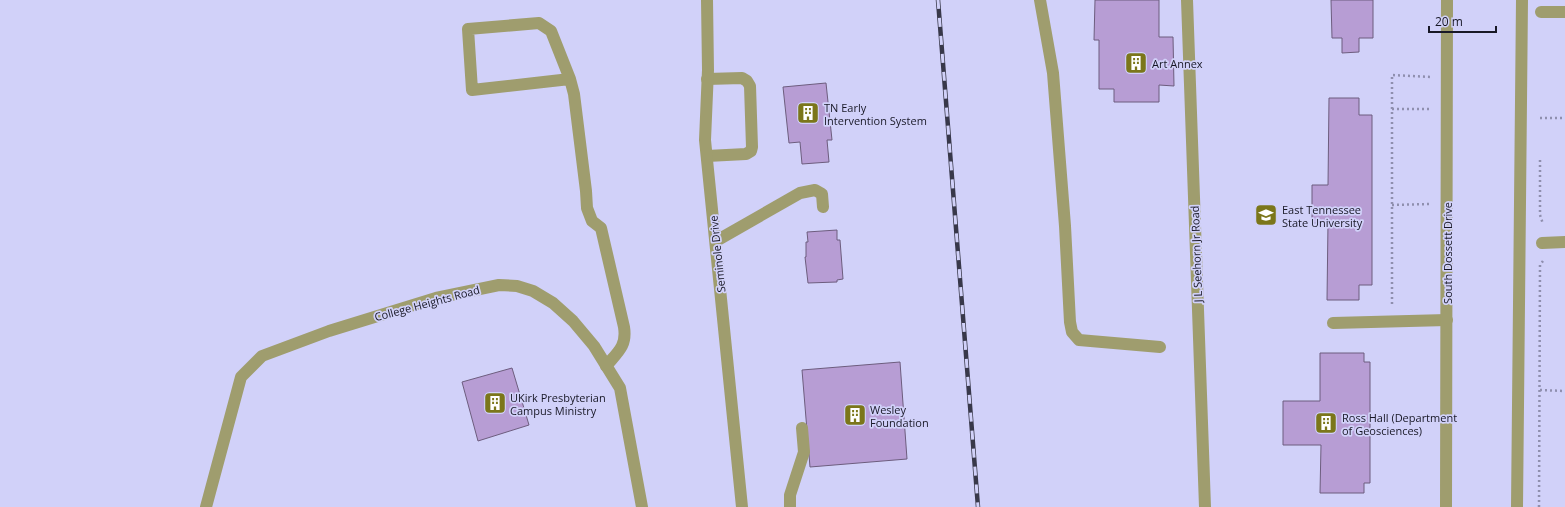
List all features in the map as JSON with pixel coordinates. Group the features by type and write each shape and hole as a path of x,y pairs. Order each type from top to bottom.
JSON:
{"street":[{"name":"Seminole Drive","path":"707,0 705,140 742,507"},
{"path":"1040,0 1053,73 1065,226 1070,322 1072,332 1079,340 1160,346"},
{"name":"J L Seehorn Jr Road","path":"1187,0 1205,507"},
{"name":"South Dossett Drive","path":"1446,507 1447,0"},
{"path":"1517,507 1522,0"},
{"path":"1541,12 1565,12"},
{"path":"570,79 472,90 468,29 540,23 551,31 570,79 574,94 587,208 592,221 601,228 605,240 625,338 620,349 606,366"},
{"path":"707,79 742,78 747,81 750,86 752,147 751,151 746,154 707,156"},
{"path":"716,241 800,193 814,190 822,194 823,207"},
{"path":"1542,242 1565,242"},
{"name":"College Heights Road","path":"206,507 241,377 262,356 329,331 436,298 499,285 517,286 533,291 546,299 573,321 594,346 620,388 642,507"},
{"path":"1333,323 1446,320"},
{"path":"790,507 790,495 804,452 802,428"}],"path":[{"path":"1392,75 1392,310"},
{"path":"1392,109 1432,109"},
{"path":"1540,111 1540,118 1565,118"},
{"path":"1540,156 1540,215 1542,224 1548,226"},
{"path":"1392,205 1431,204"},
{"path":"1539,507 1540,265 1546,259"},
{"path":"1540,390 1565,391"}],"building":[{"name":"Art Annex","path":"1095,0 1159,0 1159,37 1173,37 1174,86 1159,85 1159,102 1114,102 1114,89 1099,89 1099,40 1094,40"},
{"path":"1331,0 1373,0 1373,38 1359,38 1359,52 1342,53 1342,38 1332,38"},
{"name":"TN Early Intervention System","path":"826,83 832,140 827,140 829,162 802,164 800,142 789,143 783,87"},
{"path":"1329,98 1359,98 1359,115 1372,115 1372,285 1359,285 1359,300 1327,300 1328,223 1312,223 1312,185 1328,185"},
{"path":"837,230 837,240 840,240 843,279 837,280 837,282 808,283 805,257 806,242 808,242 807,232"},
{"name":"Ross Hall (Department of Geosciences)","path":"1320,353 1364,353 1364,362 1370,362 1370,483 1364,483 1364,493 1320,493 1321,445 1283,445 1283,401 1320,401"},
{"name":"Wesley Foundation","path":"900,362 907,459 810,467 802,370"},
{"name":"UKirk Presbyterian Campus Ministry","path":"512,368 529,425 478,441 462,382"}],"railway":[{"path":"938,0 978,507"}],"place":[{"name":"Art Annex","path":"1136,63"},
{"name":"TN Early Intervention System","path":"808,113"},
{"name":"East Tennessee State University","path":"1266,215"},
{"name":"UKirk Presbyterian Campus Ministry","path":"495,403"},
{"name":"Wesley Foundation","path":"855,415"},
{"name":"Ross Hall (Department of Geosciences)","path":"1326,423"}]}
